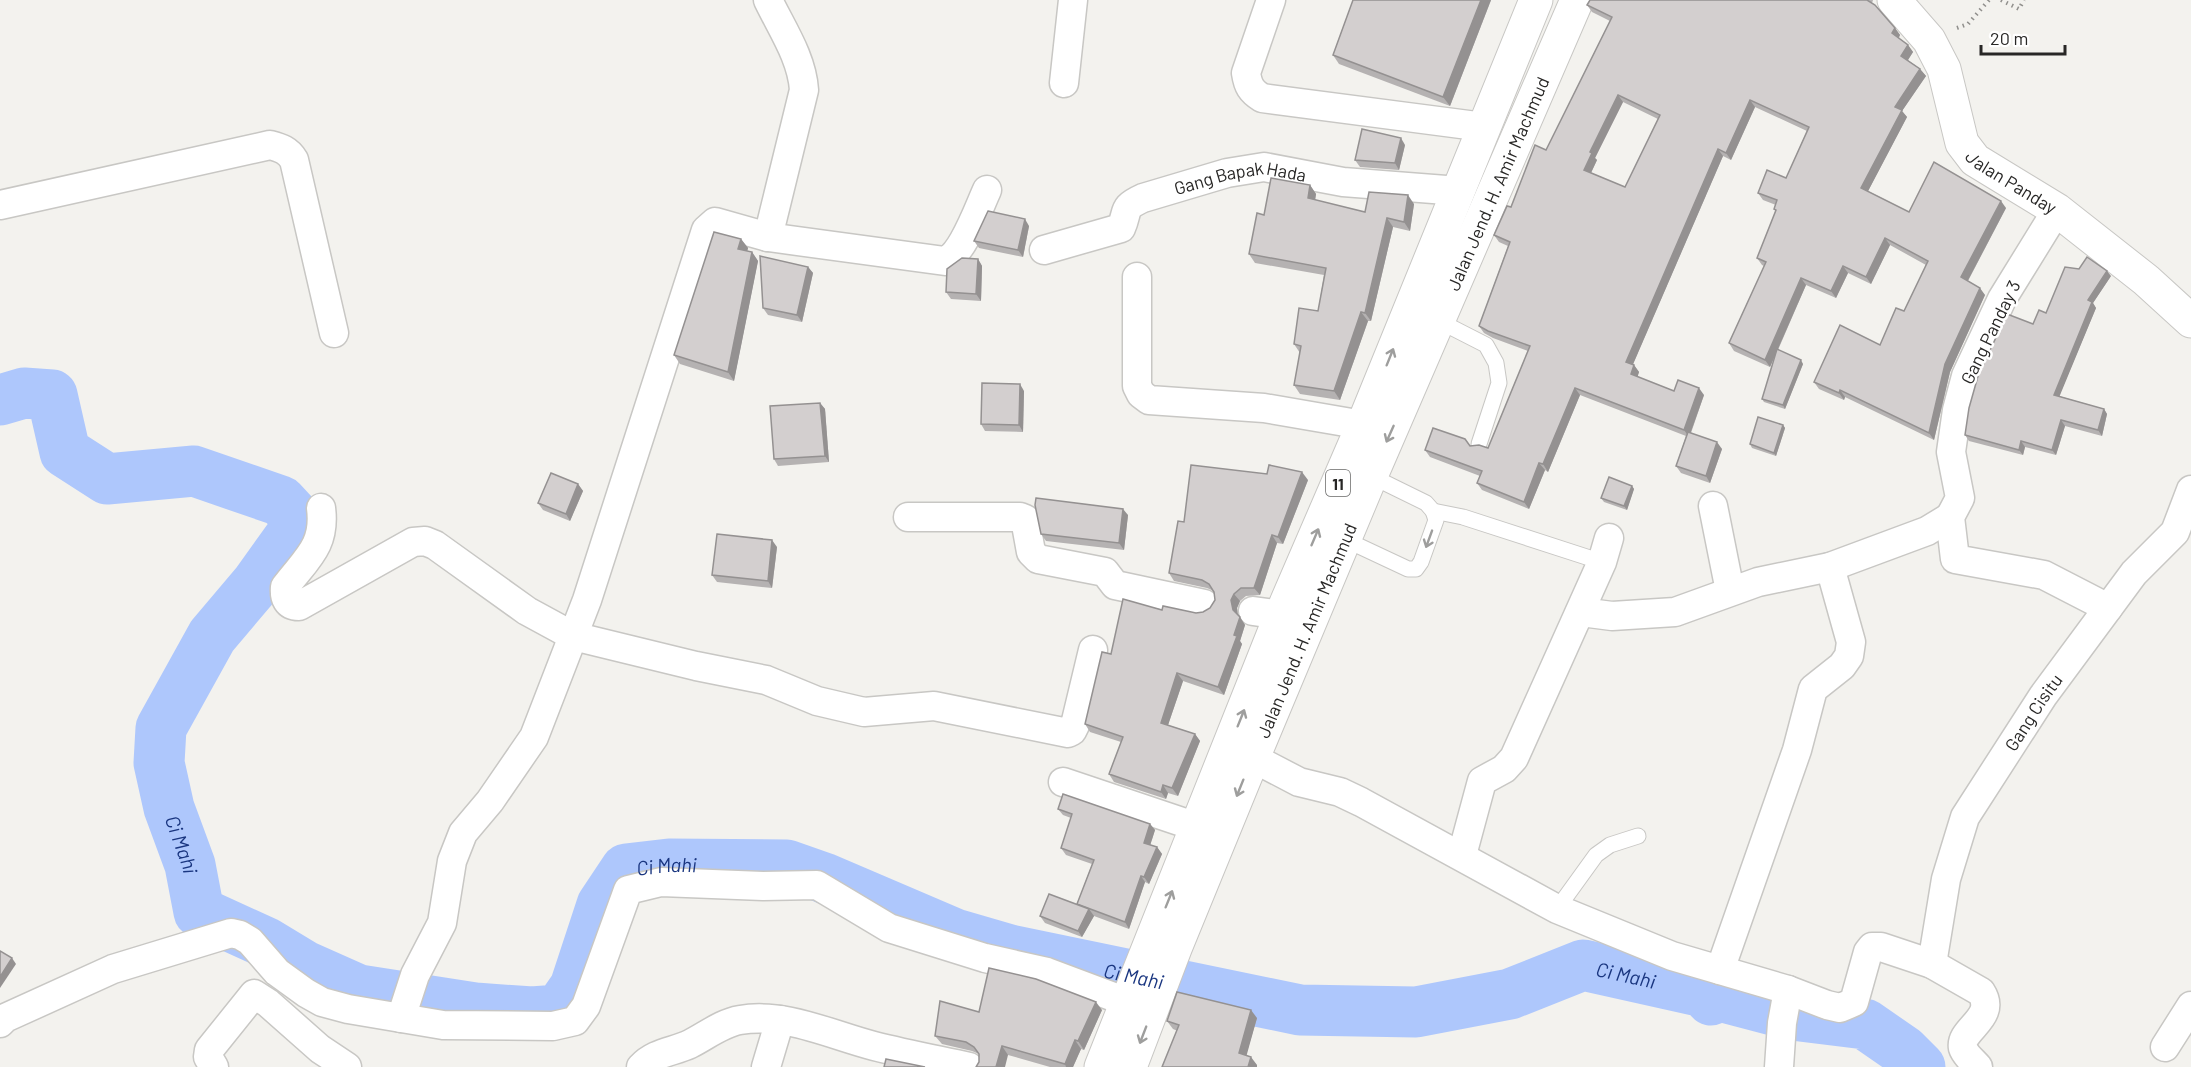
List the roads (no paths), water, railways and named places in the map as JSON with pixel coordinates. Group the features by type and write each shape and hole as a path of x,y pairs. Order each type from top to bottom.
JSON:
{"main road":[{"name":"Jalan Jend. H. Amir Machmud","path":"1162,949 1197,827 1267,613 1363,425 1536,0"},
{"name":"Jalan Jend. H. Amir Machmud","path":"1101,1067 1138,1000 1252,758 1577,0"},
{"name":"Jalan Panday","path":"1894,0 1929,40 1944,69 1962,143 1975,160 2057,210 2146,280 2191,321"},
{"name":"Jalan Jend. H. Amir Machmud","path":"1130,1067 1138,1000"}],"street":[{"path":"768,0 799,63 803,74 804,90 768,237"},
{"path":"1064,83 1073,0"},
{"path":"1271,0 1246,73 1247,83 1252,92 1262,98 1484,127"},
{"path":"0,205 270,145 282,148 289,152 294,160 334,333"},
{"name":"Gang Bapak Hada","path":"1044,250 1121,228 1125,211 1130,204 1143,198 1227,173 1264,167 1343,182 1459,191"},
{"path":"403,1012 415,975 442,923 452,861 463,833 490,801 534,737 587,600 706,230 715,222 724,223 768,237 945,261 954,256 960,247 987,190"},
{"name":"Gang Panday 3","path":"2057,210 2002,299 1966,376 1957,410 1951,452 1955,507 1955,559 2044,575 2108,608"},
{"path":"1137,277 1137,386 1141,394 1149,400 1264,408 1363,425"},
{"name":"Gang Cisitu","path":"1932,964 1946,879 1965,817 2043,696 2134,573 2175,532 2191,490"},
{"path":"1713,506 1730,591"},
{"path":"1581,612 1612,616 1675,612 1758,582 1830,567 1926,531 1955,507"},
{"path":"321,508 322,534 318,545 285,587 284,595 287,602 293,606 299,606 413,542 424,541 435,545 526,611 573,636 696,666 766,680 817,701 864,712 934,706 1068,733 1075,725 1093,650"},
{"path":"908,517 1020,517 1025,519 1031,552 1038,559 1105,572 1115,585 1204,604"},
{"path":"1462,855 1482,781 1504,769 1514,758 1581,612 1605,550"},
{"path":"1720,970 1797,750 1813,689 1842,666 1849,656 1851,642 1830,567"},
{"path":"1252,758 1299,782 1340,792 1361,802 1462,855 1557,909 1672,956 1720,970 1785,1005 1827,1005 1840,1008 1848,1006 1854,1002 1868,952 1876,946 1932,964 1981,992 1983,996 1985,1004 1983,1014 1965,1040 1963,1047 1978,1067"},
{"path":"1062,782 1197,827"},
{"path":"0,1023 5,1018 113,969 231,933 250,941 277,972 322,1002 348,1009 403,1012 443,1026 553,1026 576,1021 586,1006 628,890 661,882 763,886 817,885 889,928 985,958 1047,972 1138,1000"},
{"path":"214,1067 208,1057 209,1050 254,994 277,972"},
{"path":"254,994 268,1003 320,1049 347,1067"},
{"path":"1779,1067 1785,1005"},
{"path":"2165,1047 2191,1006"},
{"path":"641,1067 648,1060 665,1051 688,1045 738,1020 780,1020 874,1046 969,1067"},
{"path":"766,1067 780,1020"}],"lane":[{"path":"1439,321 1486,345 1496,363 1499,383 1479,444"},
{"path":"1344,539 1408,569 1416,569 1420,562 1436,520 1433,511 1426,503 1371,476"},
{"path":"1433,511 1605,550"},
{"path":"1557,909 1596,855 1610,845 1638,836"}],"waterway":[{"name":"Ci Mahi","path":"0,400 24,393 52,395 65,452 107,479 194,471 281,501 293,514 294,531 256,584 212,636 161,728 159,763 169,808 190,865 199,912 267,943 305,966 359,990 475,1008 532,1012 559,1010 575,987 602,905 626,869 669,864 787,865 824,878 955,934 1010,950 1300,1010 1416,1012 1510,994 1583,965 1704,992 1711,1000 1720,996 1792,1015 1865,1024 1904,1051 1920,1067"}]}
